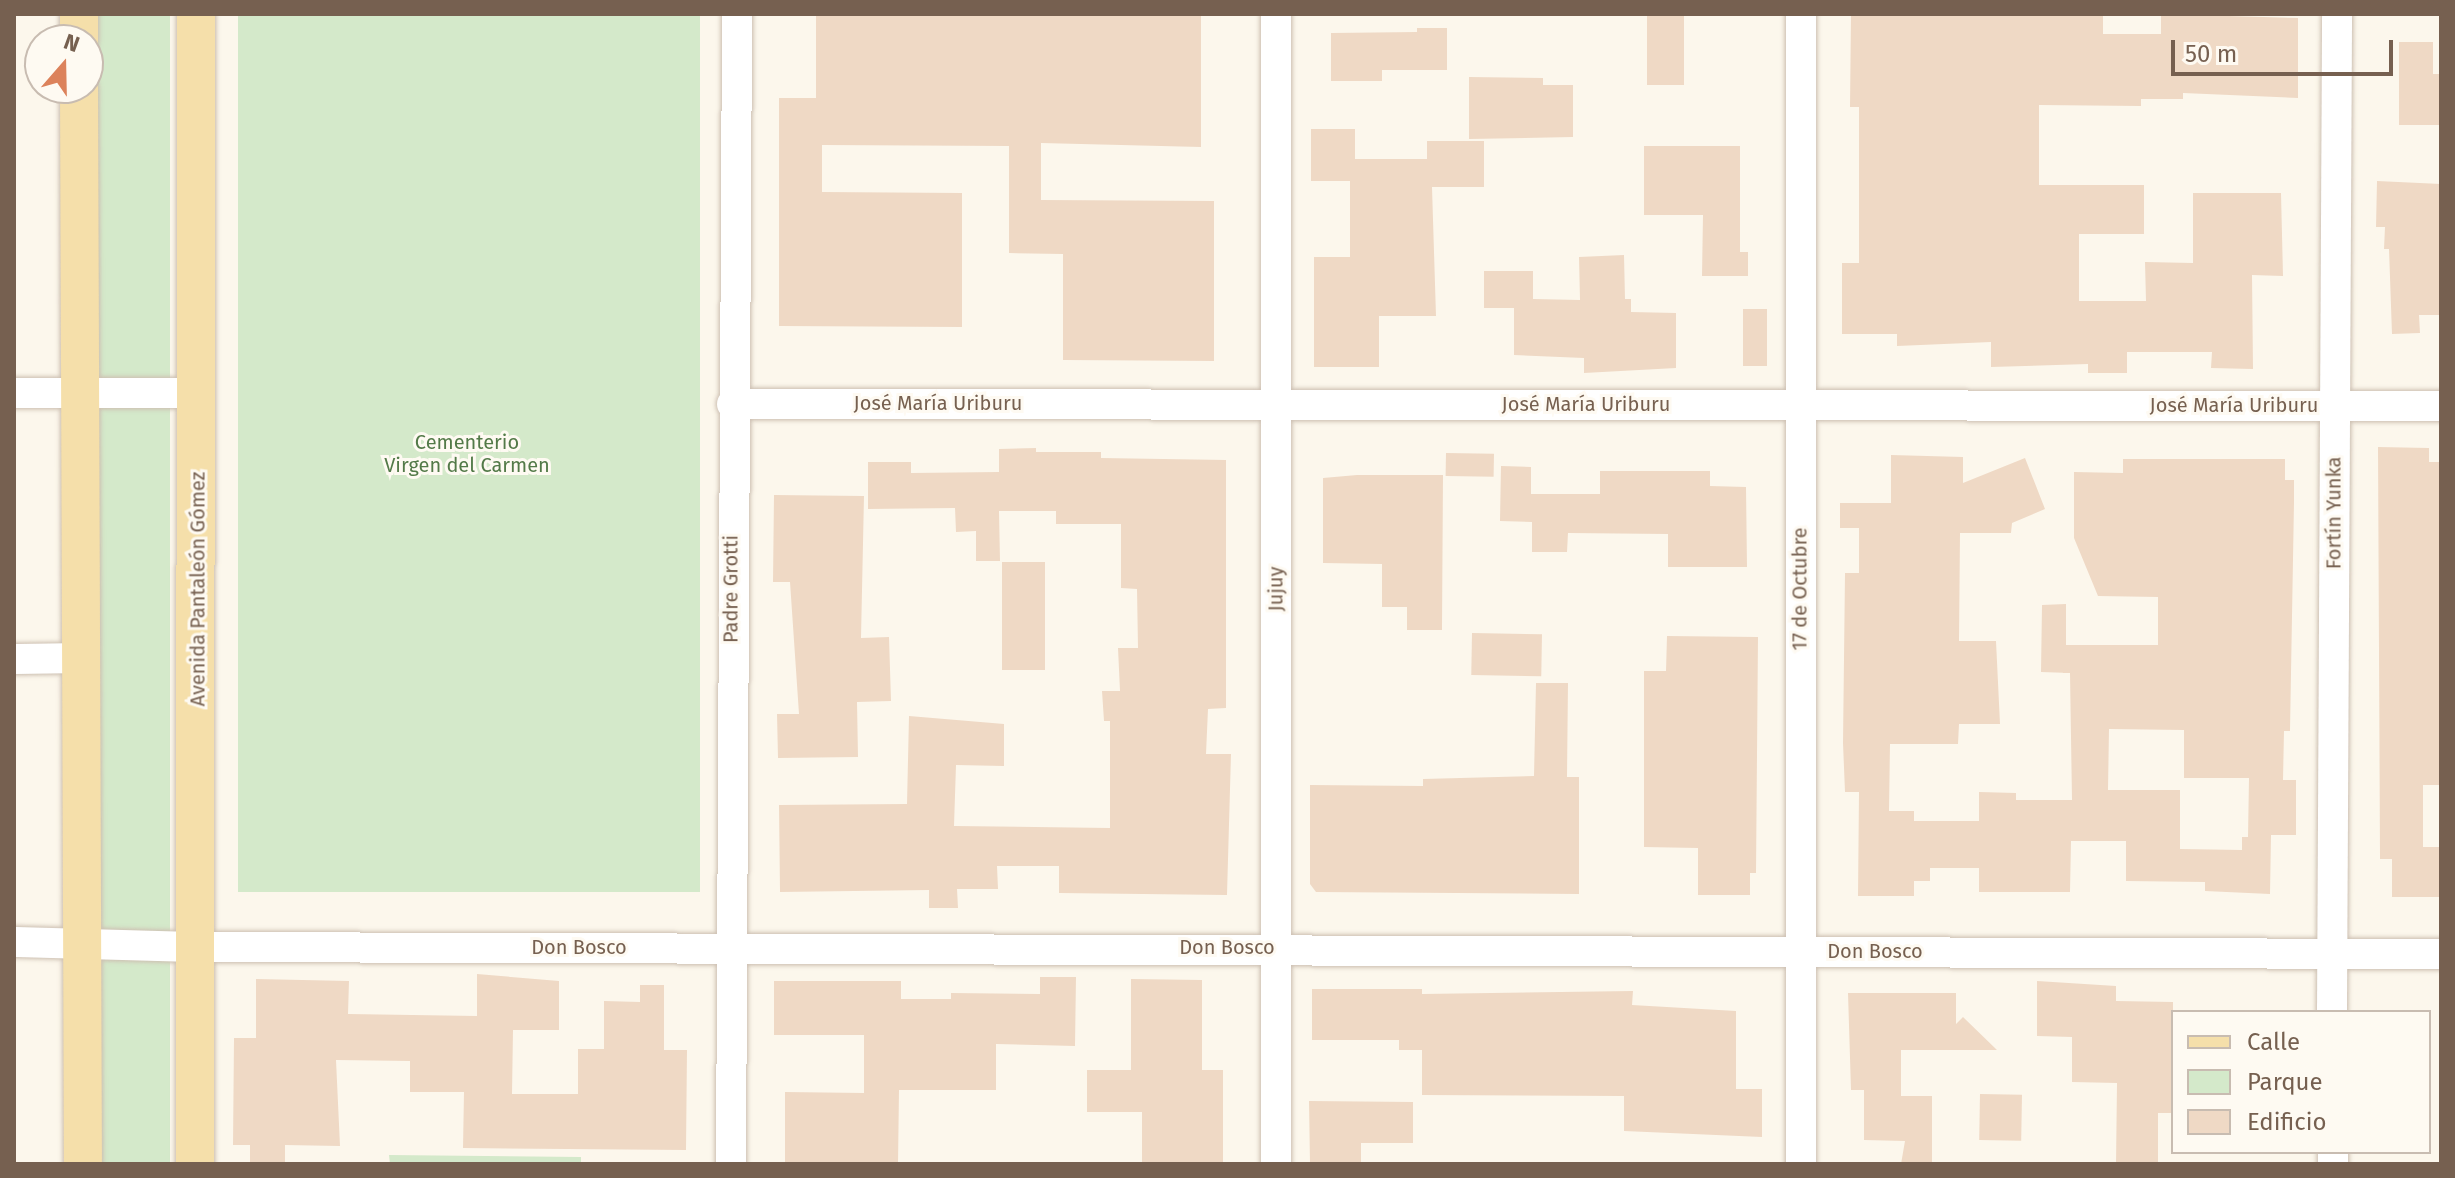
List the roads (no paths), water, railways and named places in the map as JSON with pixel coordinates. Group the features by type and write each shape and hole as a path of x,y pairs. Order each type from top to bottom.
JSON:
{"main road":[{"name":"Avenida Pantaleón Gómez","path":"195,1164 199,393 196,14"},
{"path":"79,104 85,658 83,1164"}],"street":[{"name":"Padre Grotti","path":"731,1164 732,404 737,14"},
{"name":"Jujuy","path":"1276,14 1276,1164"},
{"name":"17 de Octubre","path":"1801,14 1801,1164"},
{"name":"Fortín Yunka","path":"2332,1010 2337,14"},
{"path":"14,393 199,393"},
{"name":"José María Uriburu","path":"732,404 1277,402 2441,406"},
{"path":"14,659 85,658"},
{"name":"Don Bosco","path":"14,942 196,947 1275,947 2441,954"}],"park label":[{"name":"Cementerio Virgen del Carmen","path":"467,454"}]}
